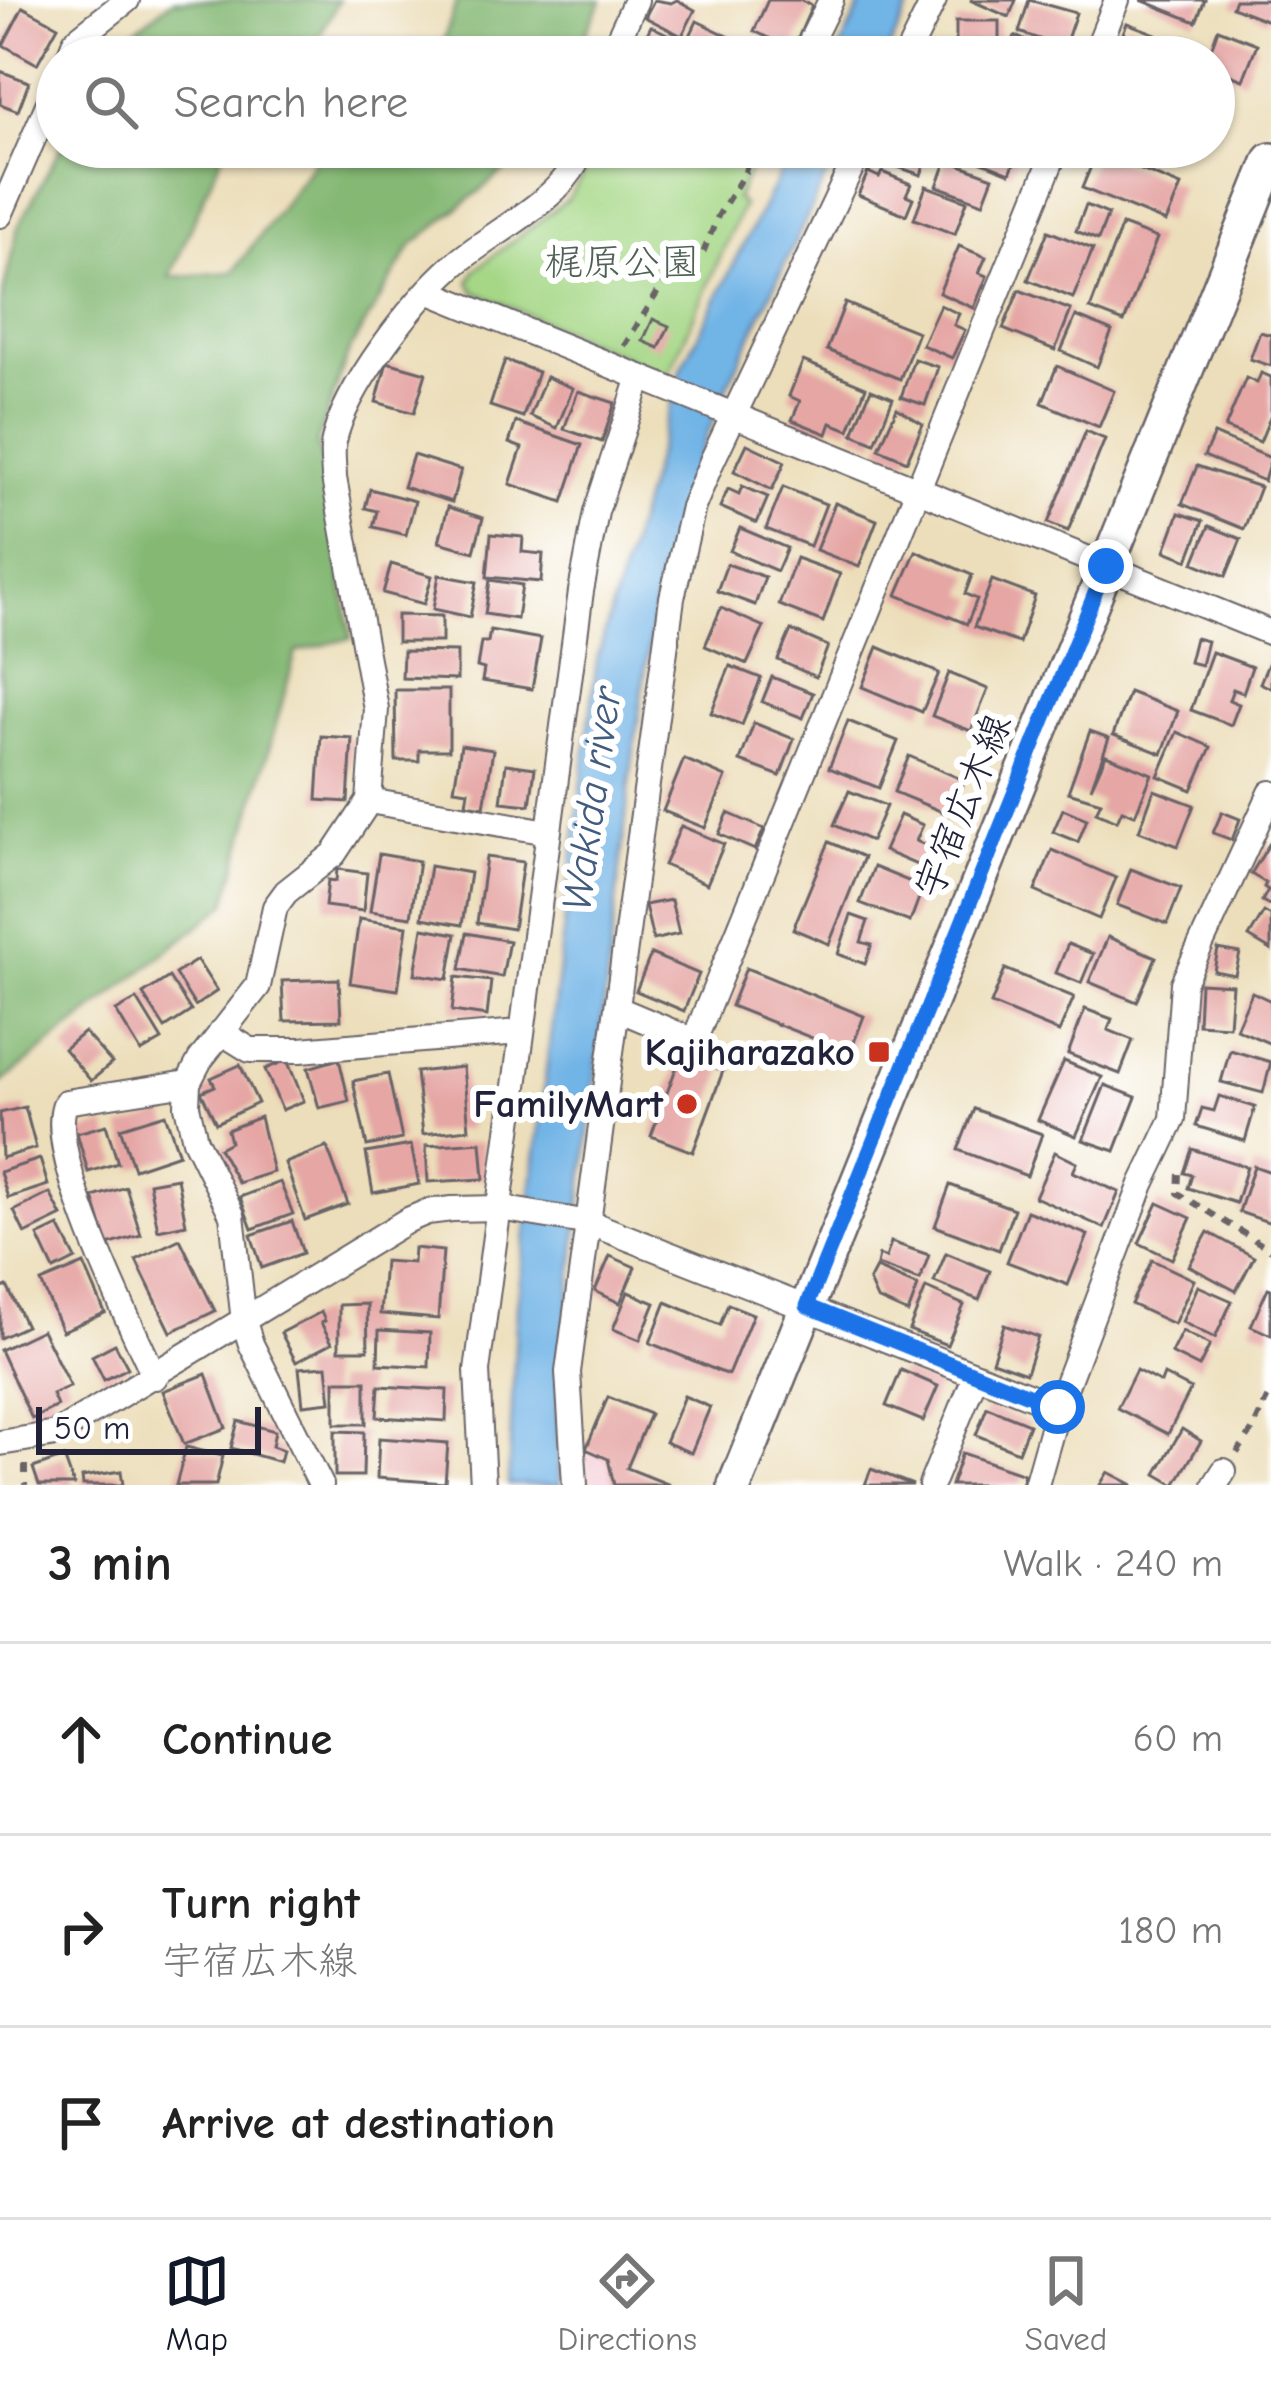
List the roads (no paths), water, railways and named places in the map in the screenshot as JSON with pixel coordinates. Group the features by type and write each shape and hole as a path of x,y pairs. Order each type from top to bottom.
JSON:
{"street":[{"path":"81,36 127,0"},
{"path":"625,36 636,0"},
{"path":"813,36 831,0"},
{"path":"916,36 934,0"},
{"path":"1102,36 1117,0"},
{"path":"0,215 10,164 36,120"},
{"name":"宇宿広木線","path":"735,1485 1271,160"},
{"path":"321,1485 251,1344 244,1322 232,1215 195,1140 187,1106 188,1083 258,986 275,907 286,892 334,854 369,801 376,709 334,478 334,441 369,365 388,337 454,265 566,181 574,168"},
{"path":"575,1485 568,1372 672,598 693,507 729,413 851,168"},
{"path":"618,1010 694,1041 1049,168"},
{"path":"430,292 1271,633"},
{"path":"483,1485 478,1371 581,591 596,512 647,380"},
{"path":"1036,1485 1058,1407 1142,1184 1172,1118 1184,983 1271,793"},
{"path":"369,801 548,832"},
{"path":"221,1033 250,1050 301,1051 520,1032"},
{"path":"154,1377 93,1241 62,1136 62,1109 66,1102 188,1083"},
{"path":"0,1443 56,1434 408,1220 452,1209 502,1209 585,1223 1058,1407"},
{"path":"931,1485 975,1377"}],"water":[{"path":"863,0 913,0 895,36 846,36"},
{"name":"Wakida river","path":"782,168 830,168 687,483 658,581 557,1405 560,1485 508,1485 517,1306 597,659 682,367"}],"place":[{"name":"Kajiharazako","path":"879,1052"},
{"name":"FamilyMart","path":"687,1104"}],"park label":[{"name":"梶原公園","path":"622,262"}]}
